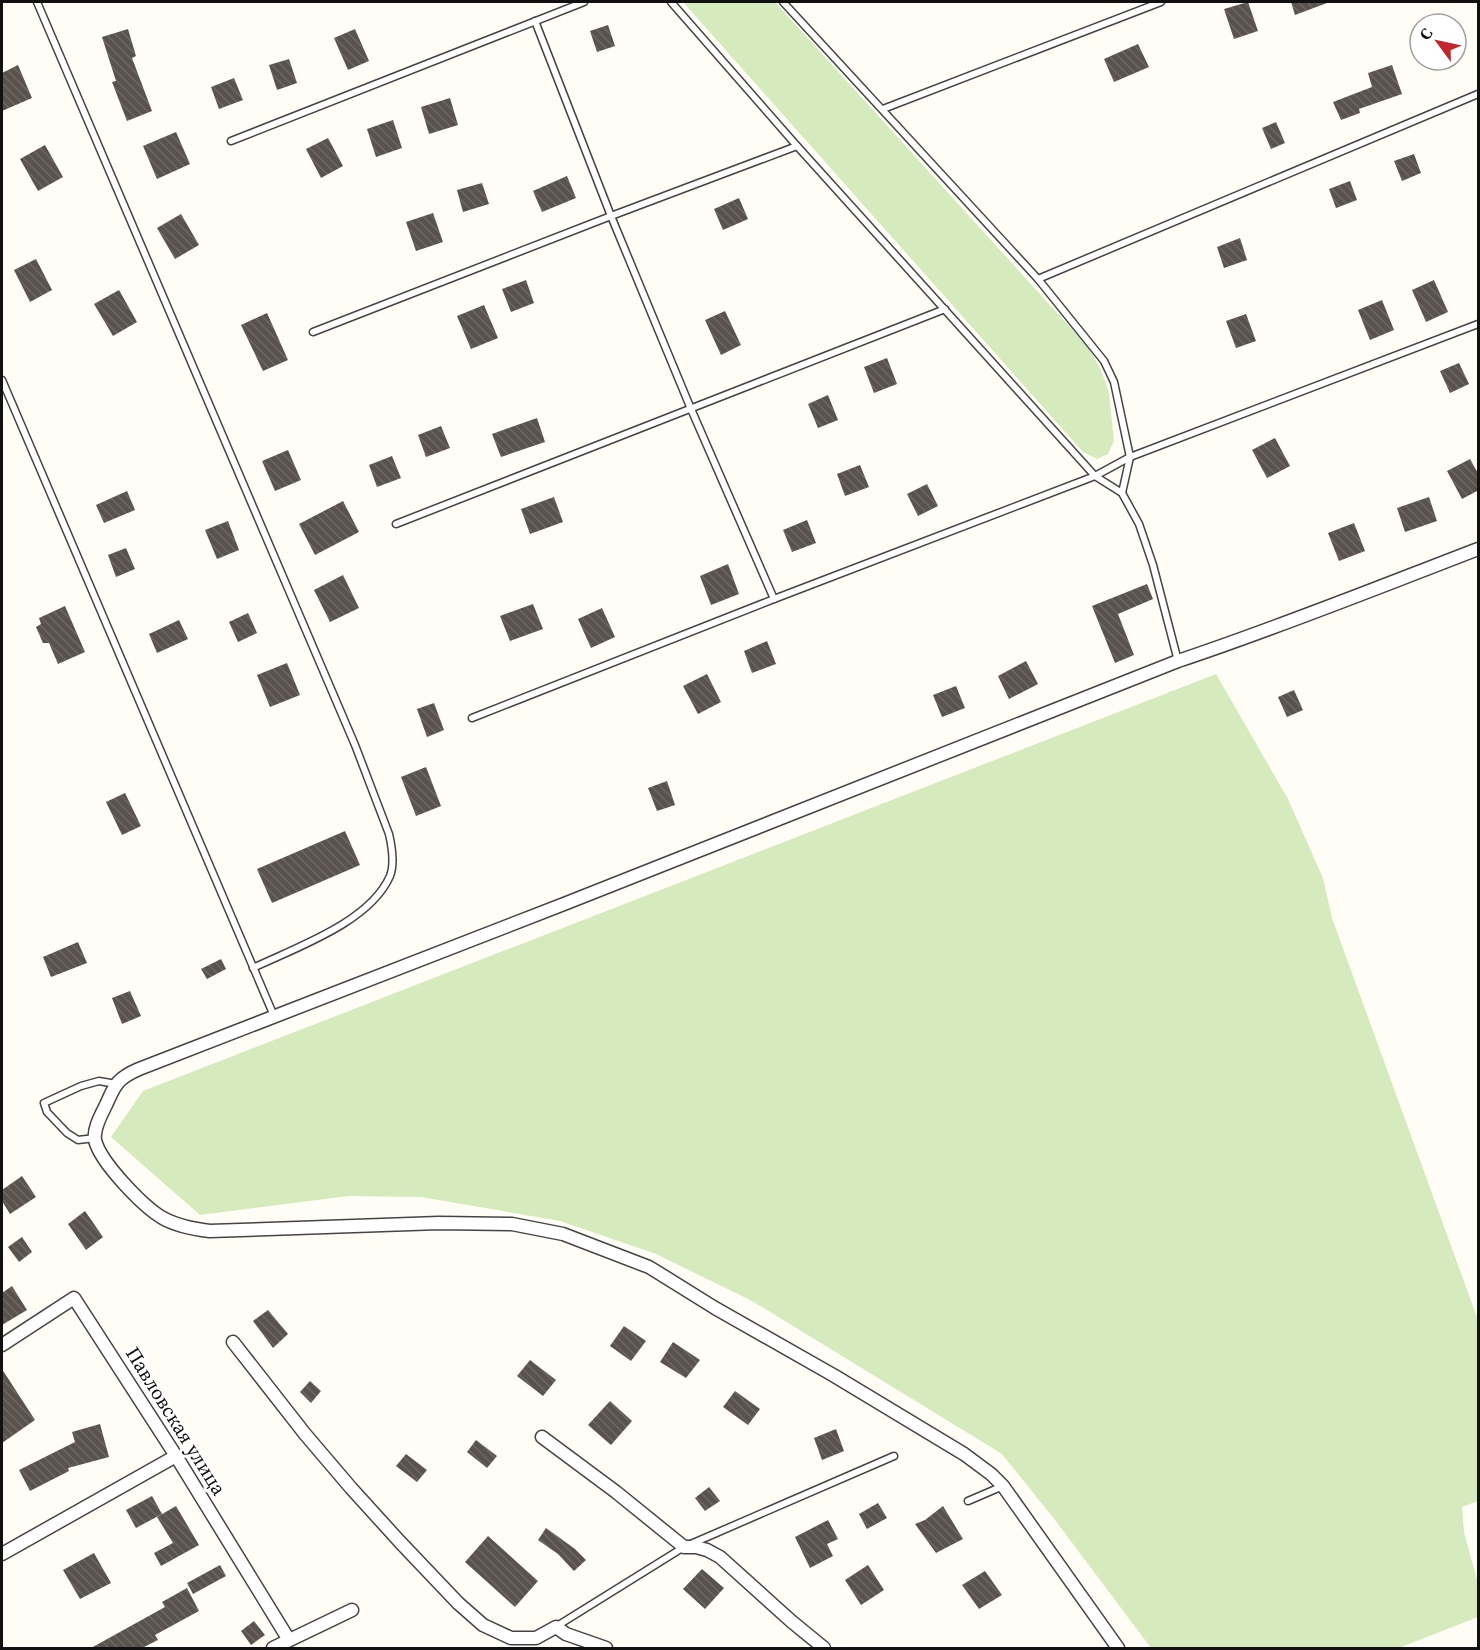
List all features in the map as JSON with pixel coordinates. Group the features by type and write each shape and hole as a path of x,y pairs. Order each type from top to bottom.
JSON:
{"street":[{"path":"1118,1648 1003,1486 991,1474 964,1454 824,1369 715,1308 649,1267 563,1234 512,1224 439,1222 210,1232 192,1229 161,1217 126,1185 101,1153 95,1138 97,1124 116,1084 123,1076 139,1069 575,900 1178,661 1338,604 1479,549"},
{"name":"Павловская улица","path":"2,1345 74,1298 176,1456 289,1640"},
{"path":"232,1342 358,1496 458,1603 483,1625 511,1638 536,1638 556,1627 566,1634 606,1648"},
{"path":"542,1437 616,1492 684,1547 707,1550 720,1557 824,1648"},
{"path":"2,1554 176,1456"},
{"path":"273,1648 352,1610"}],"lane":[{"path":"36,2 355,745 392,846 390,875 373,900 357,916 338,928 253,968"},
{"path":"231,141 584,2"},
{"path":"671,2 796,146 1095,476 1122,493 1139,524 1153,565 1178,661"},
{"path":"783,2 1038,279 1104,361 1114,382 1130,457 1122,493"},
{"path":"883,109 1161,2"},
{"path":"535,21 610,216 774,599"},
{"path":"1038,279 1479,94"},
{"path":"313,332 796,146"},
{"path":"396,524 945,309"},
{"path":"472,718 1095,476 1130,457 1479,324"},
{"path":"2,380 274,1017"},
{"path":"95,1138 78,1140 67,1133 47,1112 45,1103 81,1086 99,1081 116,1084"},
{"path":"556,1627 684,1547 894,1456"},
{"path":"968,1501 1003,1486"}],"green space":[{"path":"683,2 775,2 1088,347 1101,370 1109,392 1114,441 1108,454 1097,459 1083,452"},
{"path":"1216,674 1288,799 1323,878 1332,918 1478,1320 1478,1501 1462,1507 1464,1532 1478,1583 1478,1617 1399,1648 1151,1648 1055,1520 1002,1454 752,1301 656,1254 560,1221 421,1197 349,1196 200,1215 111,1137 143,1091"}],"building":[{"path":"1248,2 1258,31 1234,39 1224,9"},
{"path":"1291,2 1327,2 1327,3 1295,15"},
{"path":"608,25 615,46 597,52 590,31"},
{"path":"128,29 136,56 132,58 152,111 127,121 112,82 116,81 102,37"},
{"path":"355,29 369,61 348,70 334,38"},
{"path":"1138,44 1149,67 1114,82 1104,59"},
{"path":"289,59 297,83 277,90 269,65"},
{"path":"18,65 32,98 2,111 2,73"},
{"path":"1392,65 1402,94 1359,109 1360,113 1341,120 1333,102 1372,87 1368,73"},
{"path":"234,78 243,100 219,109 211,87"},
{"path":"450,98 458,125 429,134 421,107"},
{"path":"393,120 402,148 376,157 367,129"},
{"path":"1276,122 1285,143 1271,149 1262,128"},
{"path":"176,132 190,164 157,179 143,146"},
{"path":"328,138 343,166 321,178 306,149"},
{"path":"45,145 63,177 38,191 20,159"},
{"path":"1414,154 1421,173 1402,181 1394,161"},
{"path":"567,176 576,198 542,212 533,191"},
{"path":"1350,181 1357,200 1336,208 1329,189"},
{"path":"482,183 489,204 463,212 457,190"},
{"path":"739,198 748,219 723,230 714,209"},
{"path":"433,213 443,242 416,251 406,222"},
{"path":"181,214 199,245 175,259 157,228"},
{"path":"1240,238 1247,260 1224,268 1217,247"},
{"path":"36,259 52,290 30,302 14,270"},
{"path":"526,280 534,303 511,312 502,289"},
{"path":"1434,280 1448,312 1426,322 1412,290"},
{"path":"119,290 137,322 113,336 94,304"},
{"path":"1382,300 1394,330 1370,340 1358,310"},
{"path":"484,305 498,338 471,349 457,316"},
{"path":"725,311 741,345 721,355 705,320"},
{"path":"267,313 288,360 263,371 241,325"},
{"path":"1246,314 1256,341 1236,348 1226,321"},
{"path":"887,358 897,384 874,393 864,367"},
{"path":"1459,363 1469,384 1450,393 1440,371"},
{"path":"828,395 838,420 818,428 808,404"},
{"path":"537,418 545,442 501,457 492,434"},
{"path":"441,426 450,448 426,457 418,435"},
{"path":"1275,438 1290,466 1267,478 1252,450"},
{"path":"288,450 301,480 275,491 262,461"},
{"path":"392,456 401,478 377,487 369,465"},
{"path":"1470,459 1479,475 1479,490 1462,499 1447,471"},
{"path":"860,465 869,487 845,496 837,474"},
{"path":"927,484 938,506 918,516 907,494"},
{"path":"127,491 135,510 104,523 96,505"},
{"path":"554,497 563,522 530,534 521,509"},
{"path":"1429,497 1437,521 1405,532 1397,508"},
{"path":"343,501 359,532 315,555 299,524"},
{"path":"807,520 816,543 792,552 783,530"},
{"path":"228,521 239,550 217,559 205,530"},
{"path":"1354,523 1365,551 1339,561 1328,533"},
{"path":"126,548 135,569 116,577 108,555"},
{"path":"728,564 739,594 711,605 700,576"},
{"path":"343,575 359,608 330,622 314,590"},
{"path":"1147,584 1153,599 1118,614 1134,655 1115,663 1092,606"},
{"path":"533,604 543,629 510,641 500,616"},
{"path":"65,606 85,652 58,664 49,643 43,643 36,627 41,624 39,618"},
{"path":"602,608 615,637 591,648 578,619"},
{"path":"248,613 257,633 238,642 229,622"},
{"path":"179,620 188,639 157,653 149,634"},
{"path":"767,641 776,664 752,673 744,651"},
{"path":"1026,661 1038,684 1009,699 998,676"},
{"path":"287,663 300,695 270,707 257,675"},
{"path":"707,674 721,702 698,714 683,686"},
{"path":"956,686 965,708 942,717 933,695"},
{"path":"1294,690 1303,710 1287,717 1278,697"},
{"path":"434,703 444,730 427,737 417,709"},
{"path":"426,767 441,806 416,816 401,777"},
{"path":"667,781 675,805 657,811 648,788"},
{"path":"125,793 141,826 122,835 106,802"},
{"path":"345,831 360,865 272,903 257,869"},
{"path":"78,942 87,963 51,977 43,957"},
{"path":"221,959 226,969 207,979 201,969"},
{"path":"130,991 141,1016 122,1024 112,998"},
{"path":"22,1176 36,1197 10,1214 2,1201 2,1190"},
{"path":"85,1211 103,1237 86,1250 68,1224"},
{"path":"22,1237 32,1252 19,1262 8,1247"},
{"path":"12,1286 27,1310 2,1325 2,1293"},
{"path":"268,1310 288,1334 273,1348 253,1321"},
{"path":"624,1326 646,1341 631,1361 610,1346"},
{"path":"673,1342 700,1360 686,1378 660,1362"},
{"path":"530,1360 556,1380 543,1396 517,1376"},
{"path":"2,1369 35,1420 2,1443"},
{"path":"310,1381 321,1391 311,1403 300,1392"},
{"path":"735,1391 760,1409 748,1425 723,1407"},
{"path":"610,1401 632,1421 611,1445 588,1425"},
{"path":"100,1424 109,1457 68,1468 69,1471 30,1491 19,1470 75,1442 72,1432"},
{"path":"836,1429 844,1451 822,1460 814,1438"},
{"path":"476,1440 497,1456 487,1468 467,1452"},
{"path":"406,1454 427,1470 417,1482 396,1466"},
{"path":"709,1487 720,1501 705,1511 695,1498"},
{"path":"152,1496 162,1514 136,1528 126,1510"},
{"path":"878,1503 887,1518 867,1529 859,1514"},
{"path":"176,1506 199,1545 161,1566 154,1553 173,1543 157,1517"},
{"path":"943,1506 963,1539 936,1553 915,1524 925,1520"},
{"path":"828,1520 838,1539 827,1544 833,1556 810,1568 795,1537"},
{"path":"546,1528 586,1560 574,1571 558,1554 538,1540"},
{"path":"488,1536 538,1581 515,1607 465,1562"},
{"path":"94,1553 111,1583 80,1599 63,1570"},
{"path":"220,1565 226,1576 193,1594 187,1583"},
{"path":"868,1565 884,1590 861,1605 845,1580"},
{"path":"702,1569 724,1588 705,1609 683,1589"},
{"path":"985,1571 1002,1595 979,1609 962,1585"},
{"path":"187,1588 199,1611 155,1635 158,1640 142,1648 91,1648 165,1607 162,1602"},
{"path":"254,1621 265,1635 251,1645 241,1631"}]}
